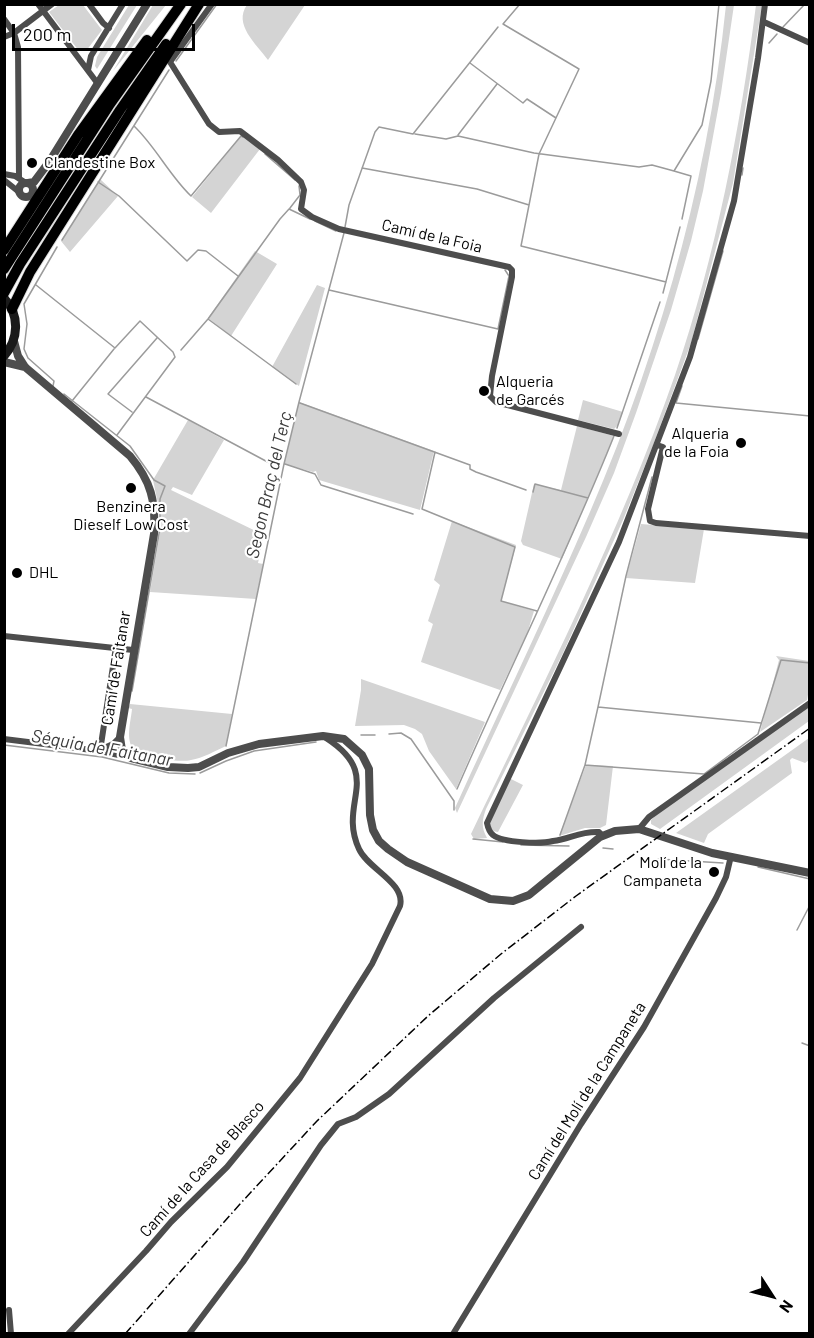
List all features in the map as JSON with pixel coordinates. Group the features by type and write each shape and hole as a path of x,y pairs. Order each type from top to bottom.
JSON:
{"highway":[{"path":"4,250 130,61 175,4"},
{"path":"4,269 110,104 181,4"},
{"path":"7,300 30,272 198,4"},
{"path":"7,300 20,264 152,63 198,4"}],"main road":[{"path":"4,356 14,341 16,327 7,300"}],"street":[{"path":"38,4 98,84"},
{"path":"4,37 14,33 52,4"},
{"path":"89,4 109,28"},
{"path":"20,194 28,196 32,193 147,4"},
{"name":"Camí de la Foia","path":"212,4 170,62 209,124 219,132 240,131 278,160 301,182 304,190 301,209 312,217 339,229 509,267 512,270 512,277 490,396 496,402 619,434"},
{"path":"603,836 599,832 586,832 554,841 523,841 493,835 487,823 619,542 690,357 734,201 764,22 765,4"},
{"path":"87,70 91,56 122,5"},
{"path":"4,19 14,33 18,50 24,181 20,186 20,194"},
{"path":"764,22 810,43"},
{"path":"77,56 86,58 91,56"},
{"path":"4,174 34,182 50,162"},
{"path":"4,180 27,203 28,212"},
{"path":"24,181 32,187 32,193"},
{"name":"Camí de Faitanar","path":"14,341 18,356 25,367 129,456 142,471 150,487 154,508 154,534 120,737 122,750 131,758"},
{"name":"Camí de Faitanar","path":"4,362 25,367"},
{"path":"657,445 663,447 648,509 650,521 810,536"},
{"path":"4,636 133,650"},
{"name":"Camí de Faitanar","path":"100,751 116,647"},
{"path":"639,829 649,817 810,703"},
{"path":"4,739 100,751 168,767 188,768 259,744 323,736 344,739 362,755 369,769 370,815 373,830 388,849 407,862 490,899 513,901 529,895 603,836 615,831 639,829 712,853 810,873"},
{"name":"Camí de la Casa de Blasco","path":"68,1334 171,1222 227,1167 300,1078 372,964 400,906 401,896 397,888 362,855 354,836 352,823 356,769 344,753 323,736"},
{"path":"100,751 120,737"},
{"name":"Camí del Molí de la Campaneta","path":"453,1334 581,1124 644,1028 716,898 726,878 731,856"},
{"path":"189,1334 243,1262 321,1145 339,1124 356,1118 389,1094 494,998 581,927"},
{"path":"9,1311 11,1334"}],"shaded area":[{"path":"59,5 83,5 102,30 86,51 79,51 49,12"},
{"path":"129,5 137,5 97,69 95,66 97,57"},
{"path":"153,5 166,5 113,71"},
{"path":"247,5 305,5 268,60 244,27 243,12"},
{"path":"726,5 734,5 721,93 703,191 671,310 614,473 457,813 455,808 604,479 652,347 673,280 705,144"},
{"path":"756,5 762,5 733,183 691,343 623,520 563,653 486,809 483,824 487,838 474,839 471,834 553,665 605,550 675,375 703,284 725,192"},
{"path":"242,135 260,149 211,213 192,197"},
{"path":"100,179 118,196 70,252 61,241"},
{"path":"255,251 277,264 231,336 208,318"},
{"path":"317,285 325,288 299,386 272,367"},
{"path":"583,400 623,412 618,425 614,429 578,420"},
{"path":"299,402 434,451 420,510 319,480 316,471 284,464"},
{"path":"188,420 224,440 192,495 173,487 171,490 264,535 258,563 263,564 256,599 150,592 160,533 160,513 153,480"},
{"path":"577,426 614,436 562,559 523,545 521,541 534,484 561,490"},
{"path":"452,521 516,545 501,601 534,611 527,634 500,690 421,662 433,624 428,621 440,585 434,580"},
{"path":"641,524 704,529 695,583 626,578"},
{"path":"776,656 809,661 807,700 760,732 779,660"},
{"path":"361,679 485,722 456,789 429,751 422,734 415,729 404,725 355,726"},
{"path":"130,704 232,714 226,746 200,758 185,761 160,759 136,751 130,743 132,709 128,708"},
{"path":"809,706 809,721 660,829 651,824 651,820 656,815"},
{"path":"809,738 809,760 805,763 792,758 790,760 792,773 708,834 704,843 676,833"},
{"path":"586,765 613,766 606,825 600,828 585,828 559,836"},
{"path":"509,778 523,785 498,832 492,831 488,820"}],"waterway":[{"path":"176,61 217,4"},
{"path":"520,4 503,24 579,69 539,154 521,246 666,282"},
{"path":"682,219 691,176 674,171 702,125 711,81 719,4"},
{"path":"783,27 805,4"},
{"name":"Segon Braç del Terç","path":"345,227 349,205 375,132 379,127 413,134 498,27"},
{"path":"769,43 777,34"},
{"path":"470,63 523,103 527,99 556,118"},
{"path":"62,240 169,70"},
{"path":"458,135 497,84"},
{"path":"134,126 191,196 241,136 243,137"},
{"path":"415,134 446,139 458,136 534,153 639,167 652,165 674,171"},
{"path":"265,154 295,180"},
{"path":"362,168 477,189 529,205"},
{"path":"742,175 743,168"},
{"path":"98,182 119,196 187,261 198,250 206,251 238,276"},
{"path":"290,208 300,195 299,186"},
{"path":"181,350 208,319 289,209 310,219"},
{"path":"315,221 336,231"},
{"path":"663,293 680,227"},
{"name":"Segon Braç del Terç","path":"226,746 284,464 344,233"},
{"path":"53,386 54,381 28,358 24,349 27,324 24,304 57,247"},
{"path":"698,339 723,251"},
{"path":"329,290 498,329 509,276 505,270"},
{"path":"36,285 115,348 140,321 173,352 175,357 117,435"},
{"path":"617,428 660,302"},
{"path":"208,319 296,384"},
{"path":"132,412 108,394 157,338"},
{"path":"72,401 114,349"},
{"path":"682,386 676,403 810,416"},
{"path":"64,394 130,446 154,480 165,486 160,499 160,528 132,691"},
{"path":"146,397 277,467"},
{"path":"300,403 470,465 470,469 476,472 526,490"},
{"path":"457,789 614,436"},
{"path":"435,452 422,509 515,547 501,601 537,611"},
{"path":"285,464 315,474 321,485 413,514"},
{"path":"598,707 626,576 652,477"},
{"path":"533,492 535,484 588,498"},
{"path":"560,835 585,765 704,774 758,734 781,660 810,663"},
{"path":"585,765 598,707 761,723"},
{"name":"Séquia de Faitanar","path":"389,734 401,733 411,739 454,801 454,810"},
{"name":"Séquia de Faitanar","path":"361,735 375,735"},
{"name":"Séquia de Faitanar","path":"200,773 254,751 316,742"},
{"name":"Séquia de Faitanar","path":"4,745 102,757 169,773 195,774"},
{"name":"Séquia de Faitanar","path":"473,839 503,842"},
{"name":"Séquia de Faitanar","path":"521,845 569,846"},
{"name":"Séquia de Faitanar","path":"603,848 613,849"},
{"name":"Séquia de Faitanar","path":"658,859 723,863"},
{"name":"Séquia de Faitanar","path":"758,867 810,879"},
{"path":"797,930 810,905"},
{"path":"802,1043 810,1046"}],"railway":[{"path":"125,1334 317,1121 428,1016 501,954 576,896 810,728"}],"place":[{"name":"Clandestine Box","path":"32,163"},
{"name":"Alqueria de Garcés","path":"484,391"},
{"name":"Alqueria de la Foia","path":"741,443"},
{"name":"Benzinera Dieself Low Cost","path":"131,488"},
{"name":"DHL","path":"17,573"},
{"name":"Molí de la Campaneta","path":"714,872"}]}
